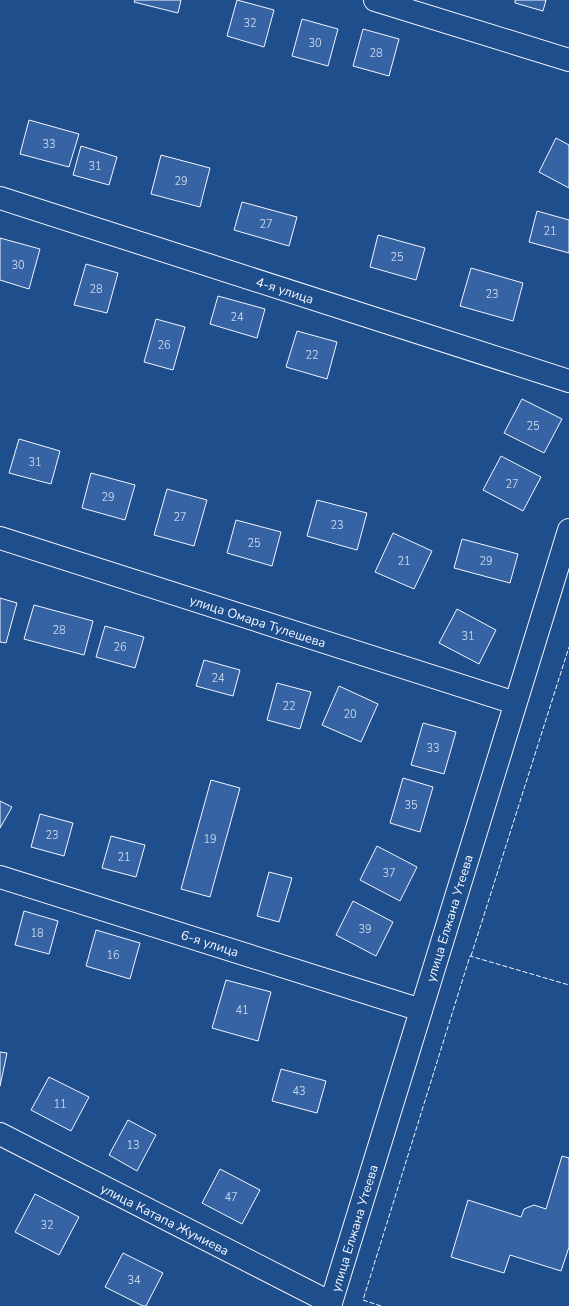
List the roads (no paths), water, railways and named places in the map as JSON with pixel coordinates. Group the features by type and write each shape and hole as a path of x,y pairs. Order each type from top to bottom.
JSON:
{"street":[{"path":"375,0 569,60"},
{"name":"4-я улица","path":"0,198 569,381"},
{"name":"улица Елжана Утеева","path":"330,1305 569,530"},
{"name":"улица Омара Тулешева","path":"0,538 516,704"},
{"name":"6-я улица","path":"0,877 421,1010"},
{"name":"улица Катапа Жумиева","path":"0,1134 330,1305"}]}
